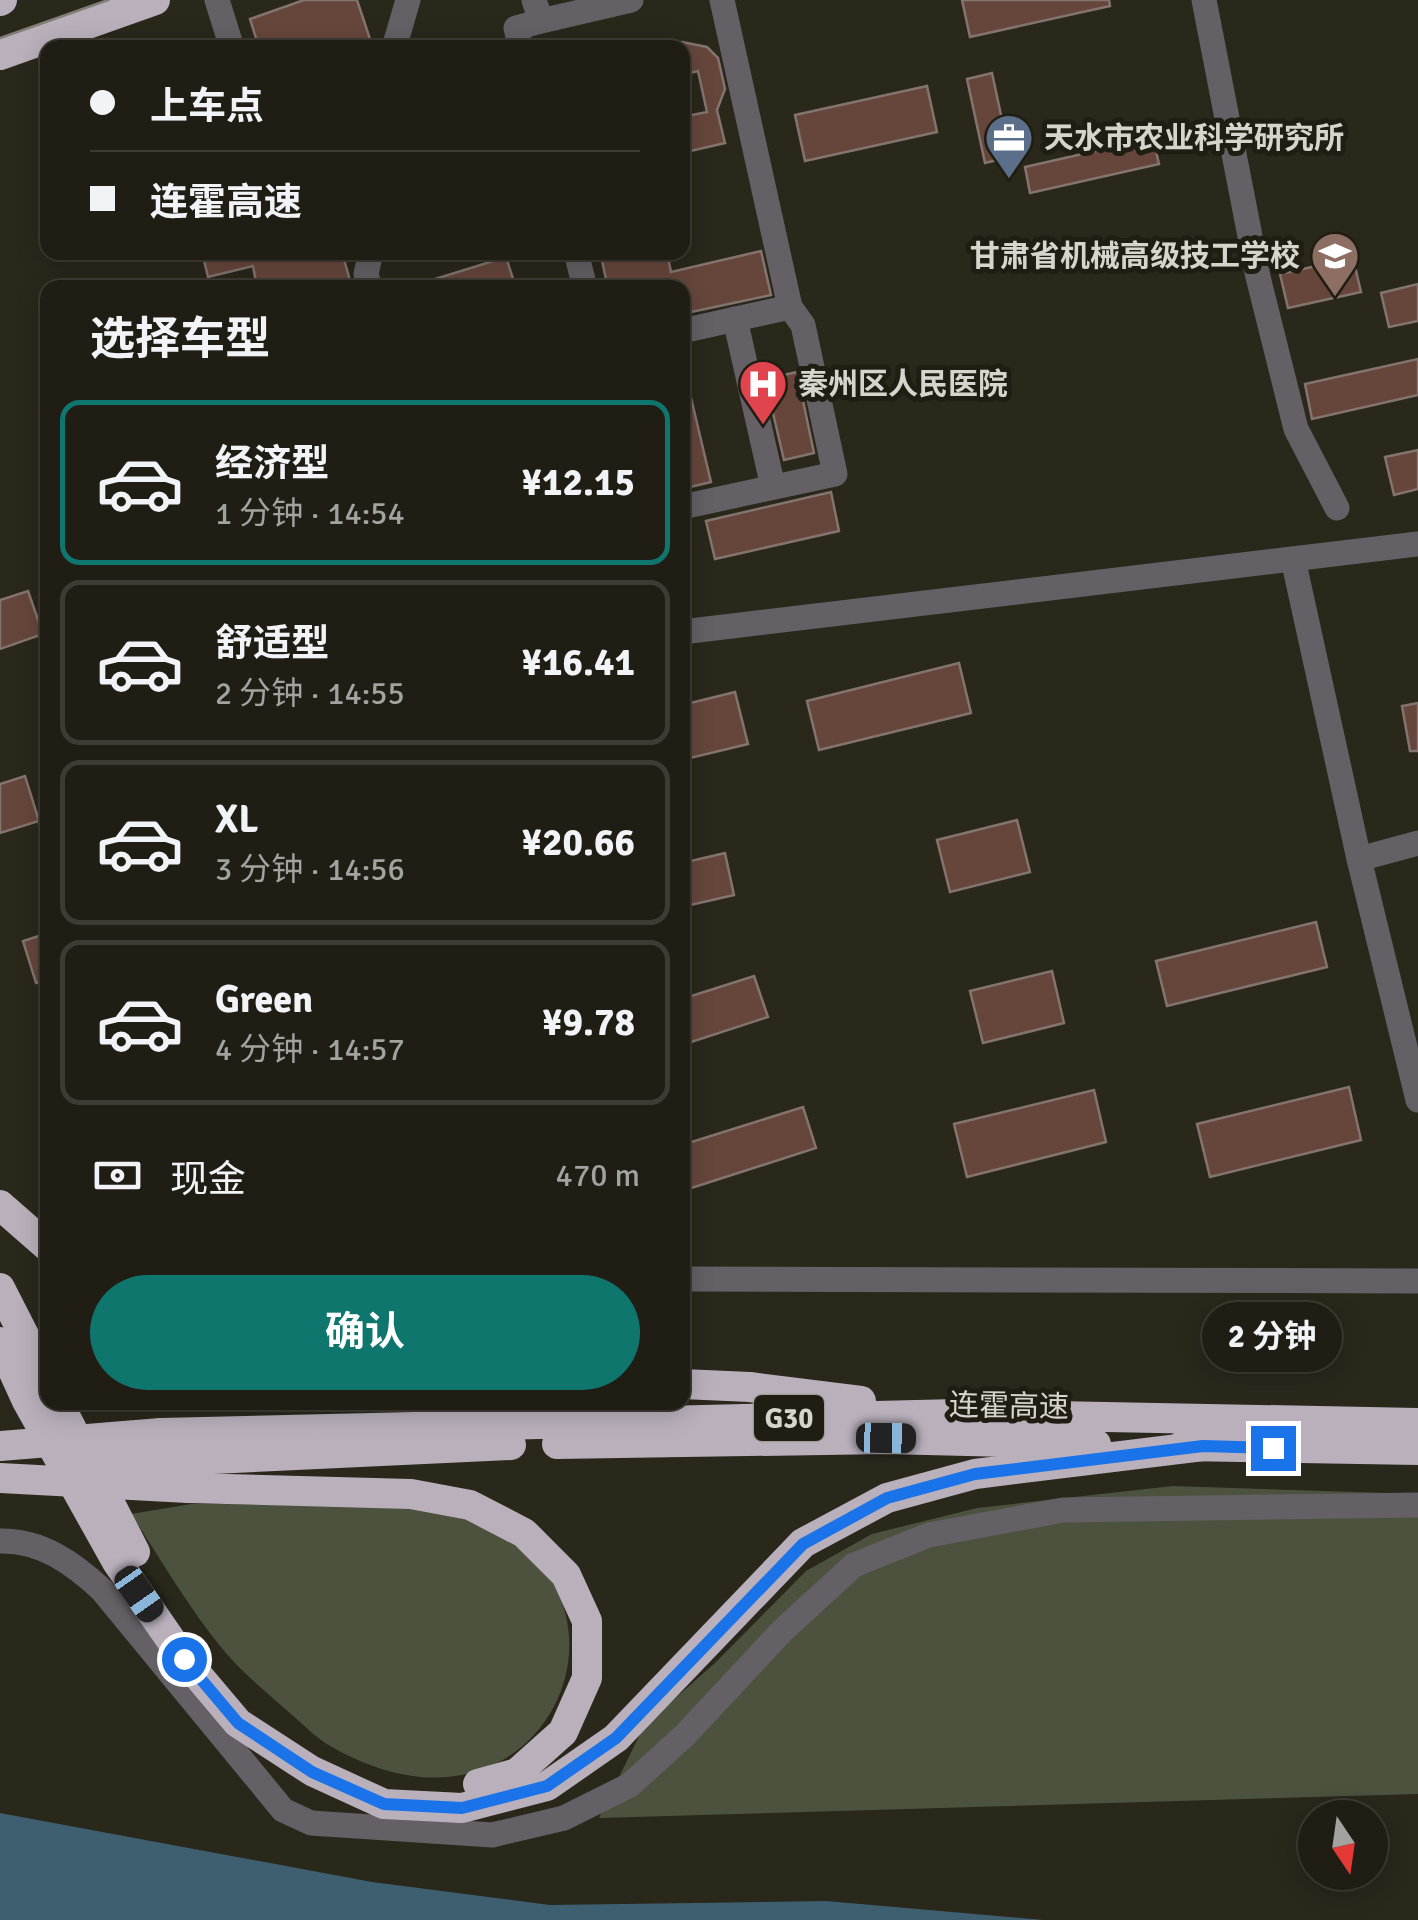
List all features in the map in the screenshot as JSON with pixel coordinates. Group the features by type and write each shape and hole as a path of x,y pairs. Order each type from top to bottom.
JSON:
{"highway":[{"path":"90,36 155,0"},
{"path":"0,54 40,46"},
{"path":"0,1205 40,1239"},
{"path":"0,1288 40,1366"},
{"path":"0,1342 27,1400 117,1562 184,1659 238,1723 312,1772 384,1804 462,1808 547,1786 616,1738 803,1544 887,1498 975,1474 1203,1446"},
{"path":"690,1384 750,1387 958,1414"},
{"path":"0,1477 98,1483 188,1488 411,1494 470,1505 524,1533 566,1575 587,1621 587,1678 563,1732 516,1773 445,1794 378,1786 301,1747 236,1692 190,1631 130,1546 98,1483 62,1410"},
{"name":"连霍高速","path":"0,1477 165,1447 958,1414 1418,1422"},
{"name":"连霍高速","path":"0,1446 501,1445 866,1439 1418,1450"}],"street":[{"path":"217,0 230,40"},
{"path":"396,40 408,0"},
{"path":"520,40 516,28 538,11 631,0"},
{"path":"690,505 835,474 803,325 790,306 722,0"},
{"path":"1204,0 1258,277 1291,410 1336,508"},
{"path":"690,329 790,306"},
{"path":"734,319 773,488"},
{"path":"690,631 1418,544"},
{"path":"1293,559 1359,859 1418,1100"},
{"path":"1359,859 1418,843"},
{"path":"690,1278 1418,1281"},
{"path":"0,1542 45,1549 76,1566 102,1590 283,1810 311,1823 492,1835 564,1818 630,1784 685,1735 782,1631 854,1565 928,1536 1063,1510 1418,1505"}],"green space":[{"path":"1173,1486 1418,1494 1418,1794 599,1818 644,1726 716,1662 806,1571 872,1534 977,1508"},
{"path":"191,1504 412,1506 478,1520 533,1557 563,1605 569,1657 554,1707 520,1748 470,1773 406,1775 332,1747 263,1690 228,1655 196,1614 131,1514"}],"water":[{"path":"0,1813 372,1882 550,1905 826,1901 1044,1920 0,1920"}],"building":[{"path":"304,0 357,0 370,40 257,40 250,19"},
{"path":"962,0 1109,0 1110,6 970,37"},
{"path":"690,44 707,47 718,58 725,89 717,110 725,143 690,151 690,115 707,112 698,71 690,73"},
{"path":"992,73 1010,157 985,163 967,79"},
{"path":"927,86 937,132 805,161 795,115"},
{"path":"1153,138 1159,164 1030,193 1025,167"},
{"path":"761,251 771,295 690,312 690,280 606,280 602,260 669,260 671,272"},
{"path":"1353,258 1361,292 1288,308 1280,274"},
{"path":"204,260 344,260 350,280 256,280 253,266 208,277"},
{"path":"507,260 513,280 432,280"},
{"path":"1418,284 1418,321 1389,327 1381,293"},
{"path":"1418,359 1418,395 1312,419 1305,384"},
{"path":"797,372 814,453 784,460 765,379"},
{"path":"690,393 711,482 690,487"},
{"path":"1418,450 1418,489 1394,495 1385,457"},
{"path":"831,492 839,531 715,559 706,521"},
{"path":"28,591 40,635 0,649 0,600"},
{"path":"959,663 971,713 819,750 807,701"},
{"path":"735,692 748,744 690,758 690,703"},
{"path":"1418,703 1418,751 1410,751 1402,706"},
{"path":"25,776 39,821 0,833 0,784"},
{"path":"1017,820 1030,872 950,892 937,840"},
{"path":"725,853 734,895 690,905 690,861"},
{"path":"1316,922 1327,967 1167,1006 1156,961"},
{"path":"40,936 40,982 36,983 23,941"},
{"path":"1052,971 1064,1023 983,1043 970,991"},
{"path":"754,976 768,1017 690,1042 690,996"},
{"path":"1349,1087 1361,1140 1210,1177 1197,1124"},
{"path":"1094,1090 1106,1142 967,1177 954,1124"},
{"path":"803,1107 816,1148 690,1188 690,1142"}],"tram line":[{"path":"0,38 108,0"}],"place":[{"name":"天水市农业科学研究所","path":"1009,180"},
{"name":"甘肃省机械高级技工学校","path":"1335,298"},
{"name":"秦州区人民医院","path":"763,426"}],"route":[{"path":"184,1659 238,1723 312,1772 384,1804 462,1808 547,1786 616,1738 803,1544 887,1498 975,1474 1203,1446 1273,1448"}]}
